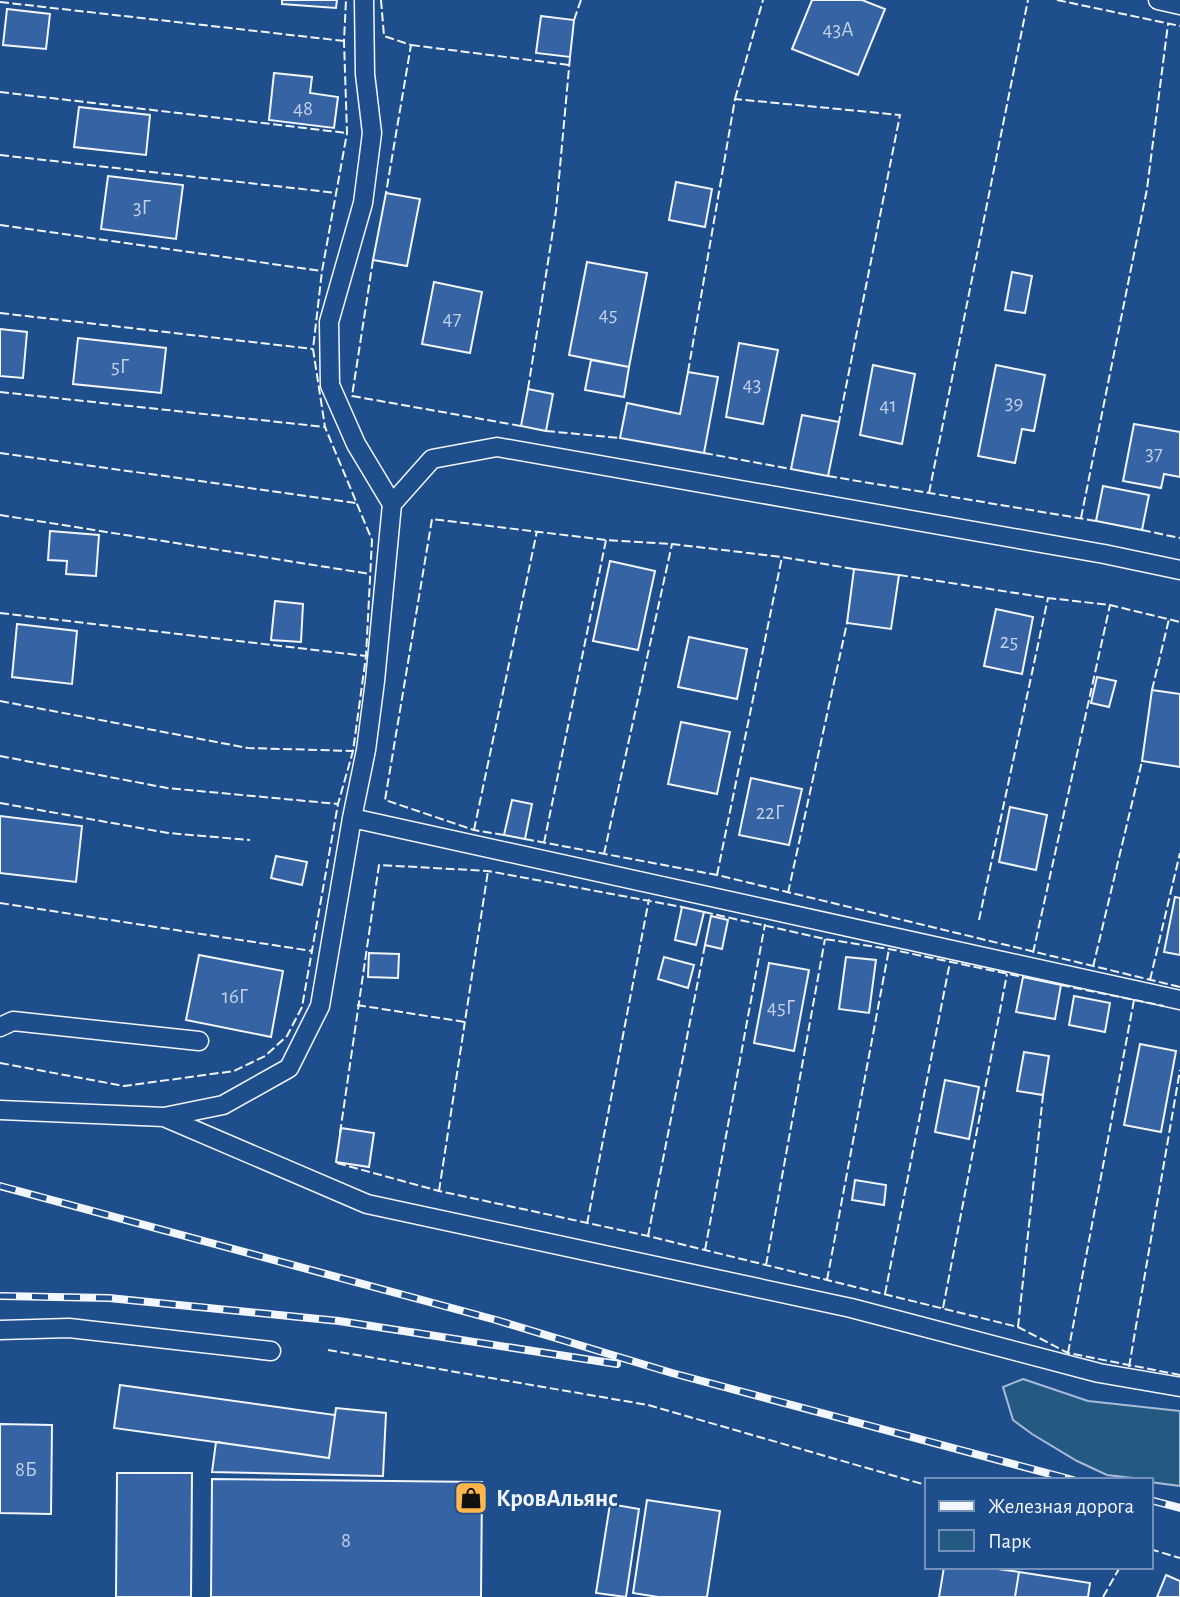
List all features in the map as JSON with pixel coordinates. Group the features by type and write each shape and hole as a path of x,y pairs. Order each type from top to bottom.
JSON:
{"lane":[{"path":"364,0 365,74 372,132 363,203 329,322 330,385 356,444 392,504"},
{"path":"1158,0 1180,5"},
{"path":"0,1110 164,1117 223,1105 289,1068 320,1006 366,750 392,504 432,459 497,446 1180,570"},
{"path":"352,818 1180,1000"},
{"path":"0,1027 13,1021 199,1041"},
{"path":"164,1117 367,1204 851,1308 1099,1373 1180,1387"},
{"path":"0,1330 69,1328 271,1351"}],"green space":[{"path":"1023,1379 1088,1401 1180,1411 1180,1486 1152,1482 1152,1478 1107,1475 1077,1461 1013,1420 1003,1387"}],"building":[{"path":"282,0 337,0 336,8 282,4"},
{"path":"812,0 862,0 885,9 858,75 792,49"},
{"path":"7,9 50,14 46,49 3,45"},
{"path":"541,16 574,20 570,57 536,53"},
{"path":"274,73 312,77 310,93 338,97 334,128 269,120"},
{"path":"79,107 150,115 146,155 74,147"},
{"path":"108,176 183,185 176,239 101,229"},
{"path":"676,182 712,189 705,227 669,220"},
{"path":"386,193 420,199 407,266 373,260"},
{"path":"587,262 647,273 629,367 569,355"},
{"path":"1012,272 1032,276 1025,313 1005,310"},
{"path":"434,282 482,292 470,353 422,344"},
{"path":"0,329 27,332 23,378 0,376"},
{"path":"78,338 166,348 161,393 73,384"},
{"path":"739,343 778,350 763,424 726,417"},
{"path":"591,360 629,367 624,397 585,390"},
{"path":"873,365 915,374 902,444 860,435"},
{"path":"996,365 1045,375 1034,431 1022,429 1015,463 978,456"},
{"path":"688,372 718,377 704,453 620,438 627,403 680,414"},
{"path":"528,389 553,394 546,431 521,426"},
{"path":"802,415 839,422 828,476 791,469"},
{"path":"1134,424 1180,432 1180,477 1164,474 1161,488 1123,481"},
{"path":"1103,486 1149,495 1142,530 1096,521"},
{"path":"50,531 99,535 96,576 66,574 67,561 48,560"},
{"path":"610,561 655,571 638,650 593,641"},
{"path":"854,569 899,575 891,629 847,623"},
{"path":"275,601 303,604 301,642 271,640"},
{"path":"996,609 1033,617 1022,674 984,666"},
{"path":"17,624 77,631 72,684 12,677"},
{"path":"689,637 747,649 737,699 678,687"},
{"path":"1097,677 1116,681 1109,707 1091,703"},
{"path":"1152,690 1180,694 1180,767 1142,761"},
{"path":"681,722 730,732 717,794 668,784"},
{"path":"751,778 802,789 789,845 739,835"},
{"path":"512,800 532,804 525,839 504,835"},
{"path":"1010,807 1047,815 1036,870 999,862"},
{"path":"0,816 82,826 76,882 0,873"},
{"path":"276,856 307,862 302,885 271,878"},
{"path":"1175,897 1180,898 1180,955 1164,952"},
{"path":"682,907 704,912 696,945 675,940"},
{"path":"711,916 728,920 722,949 705,945"},
{"path":"369,953 399,954 398,978 368,977"},
{"path":"199,955 283,971 271,1037 186,1020"},
{"path":"664,957 694,965 688,988 658,979"},
{"path":"846,957 876,960 869,1013 839,1009"},
{"path":"769,963 809,970 794,1051 754,1043"},
{"path":"1023,977 1061,985 1055,1019 1016,1012"},
{"path":"1074,996 1110,1003 1105,1032 1069,1025"},
{"path":"1140,1044 1176,1051 1161,1132 1124,1125"},
{"path":"1024,1052 1049,1056 1043,1095 1017,1091"},
{"path":"945,1080 979,1087 969,1139 935,1132"},
{"path":"341,1128 374,1133 369,1167 336,1162"},
{"path":"855,1180 886,1185 884,1205 852,1200"},
{"path":"120,1385 335,1415 329,1458 114,1428"},
{"path":"336,1408 386,1413 383,1476 212,1472 216,1442 329,1458"},
{"path":"0,1424 52,1425 51,1514 0,1513"},
{"path":"117,1473 192,1473 191,1597 116,1597"},
{"path":"212,1479 482,1482 481,1597 211,1597"},
{"path":"647,1500 720,1511 707,1597 658,1597 633,1593"},
{"path":"610,1504 639,1509 626,1597 596,1593"},
{"path":"944,1569 997,1569 1019,1572 1015,1597 939,1597"},
{"path":"1019,1572 1090,1583 1088,1597 1015,1597"},
{"path":"1166,1575 1180,1581 1180,1597 1157,1597"}],"railway":[{"path":"0,1186 496,1320 672,1373 1066,1478"},
{"path":"0,1296 109,1298 339,1321 617,1364"},
{"path":"1152,1501 1180,1508"}],"fence":[{"path":"0,1063 124,1086 234,1071 265,1056 287,1036 302,1007 338,804 353,751 366,656 372,540 325,427 313,349 322,271 347,133 344,41 346,0"},
{"path":"381,0 384,36 411,45 386,193"},
{"path":"574,20 581,0"},
{"path":"735,99 763,0"},
{"path":"929,493 1028,0"},
{"path":"1057,0 1180,26"},
{"path":"0,2 344,41"},
{"path":"1081,518 1147,189 1168,24"},
{"path":"411,45 569,65"},
{"path":"528,389 556,211 570,57"},
{"path":"0,92 347,133"},
{"path":"688,372 735,99 900,115 839,422"},
{"path":"0,155 337,193"},
{"path":"0,225 322,271"},
{"path":"373,260 352,396 521,426"},
{"path":"0,313 313,349"},
{"path":"0,392 325,427"},
{"path":"546,431 620,438"},
{"path":"0,453 356,503"},
{"path":"704,453 791,469"},
{"path":"828,476 1096,521"},
{"path":"0,515 370,574"},
{"path":"504,835 474,830 385,800 432,519 782,557 854,569"},
{"path":"1142,530 1180,538"},
{"path":"474,830 537,531"},
{"path":"544,843 606,540"},
{"path":"604,854 672,544"},
{"path":"717,875 782,557"},
{"path":"899,575 1110,605 1180,622"},
{"path":"979,920 1048,598"},
{"path":"1033,953 1110,605"},
{"path":"0,613 366,656"},
{"path":"1152,690 1169,619"},
{"path":"788,893 847,623"},
{"path":"0,701 248,748 353,751"},
{"path":"0,756 167,788 338,804"},
{"path":"1093,967 1142,761"},
{"path":"0,803 168,833 250,840"},
{"path":"525,839 717,875 1180,987"},
{"path":"1150,980 1180,853"},
{"path":"340,1133 379,865 488,871 682,907"},
{"path":"439,1191 488,871"},
{"path":"587,1224 649,899"},
{"path":"0,903 312,951"},
{"path":"704,912 825,939 889,949 1023,977"},
{"path":"705,1250 765,924"},
{"path":"766,1265 825,939"},
{"path":"648,1236 705,945"},
{"path":"827,1280 889,949"},
{"path":"885,1294 950,962"},
{"path":"943,1308 1007,974"},
{"path":"1061,985 1164,1006"},
{"path":"1068,1353 1134,1000"},
{"path":"357,1005 465,1022"},
{"path":"1129,1367 1180,1070"},
{"path":"1018,1327 1043,1095"},
{"path":"337,1163 439,1191 648,1236 1018,1327 1068,1353 1180,1375"},
{"path":"328,1350 648,1405 925,1485"},
{"path":"1152,1550 1180,1558"},
{"path":"1103,1597 1119,1569"}],"place":[{"name":"КровАльянс","path":"471,1498"}]}
